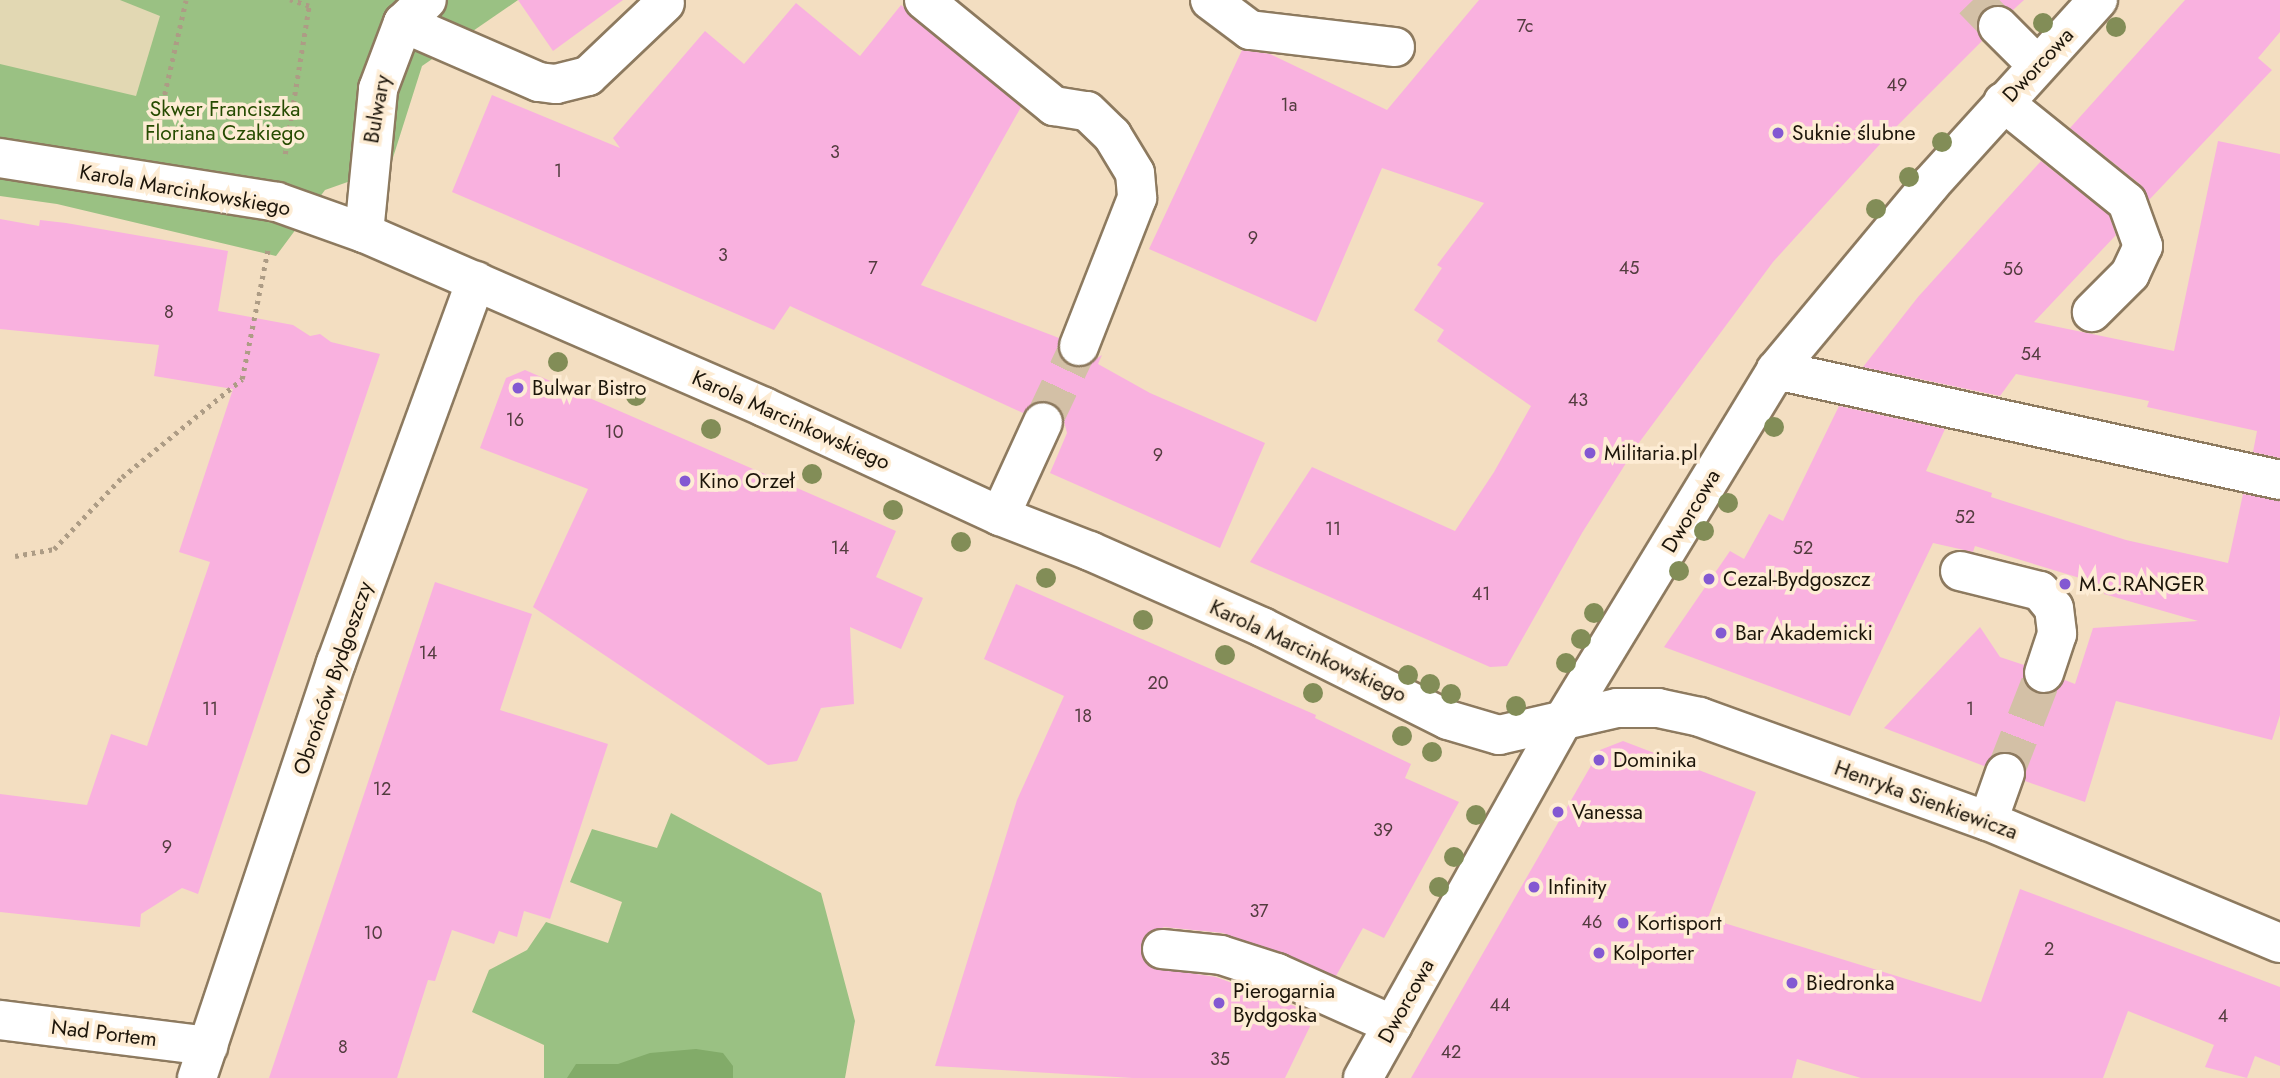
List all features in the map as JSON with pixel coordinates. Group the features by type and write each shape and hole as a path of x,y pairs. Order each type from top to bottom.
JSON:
{"street":[{"path":"924,0 1054,106 1087,111 1112,135 1135,173 1137,198 1079,346"},
{"path":"1210,0 1250,30 1395,47"},
{"name":"Dworcowa","path":"1363,1078 1561,724 1776,370 2003,102 2098,0"},
{"path":"415,12 539,82 556,84 588,76 665,3"},
{"name":"Bulwary","path":"364,233 378,89 415,12"},
{"path":"1998,26 2037,65"},
{"path":"2003,102 2127,202 2143,246 2130,274 2092,312"},
{"name":"Karola Marcinkowskiego","path":"0,158 277,202 364,233 1000,516 1262,627 1448,720 1499,735 1561,724"},
{"name":"Obrońców Bydgoszczy","path":"203,1062 336,663 476,281"},
{"path":"1776,370 2263,477"},
{"path":"1000,516 1043,422"},
{"path":"1961,570 2040,591 2054,608 2057,634 2044,673"},
{"name":"Henryka Sienkiewicza","path":"1561,724 1617,709 1668,710 1700,718 1988,821 2280,943"},
{"path":"1988,821 2004,773"},
{"path":"1163,948 1222,955 1266,969 1393,1025"},
{"name":"Nad Portem","path":"0,1020 203,1062"}],"path":[{"path":"145,182 186,0"},
{"path":"15,555 54,549 122,477 242,379 277,202 309,6 290,0"}],"green space":[{"name":"Skwer Franciszka Floriana Czakiego","path":"0,0 518,0 422,66 390,167 325,190 276,256 57,204 0,196"},
{"path":"671,813 821,893 855,1021 845,1078 544,1078 544,1045 472,1012 489,970 527,950 546,922 608,943 622,902 570,882 592,829 657,848"},
{"path":"696,1049 723,1053 733,1066 733,1078 567,1078 576,1064 618,1064 650,1053"}],"sand":[{"path":"0,0 120,0 160,16 136,96 0,64"}],"building":[{"path":"518,0 623,0 553,51"},
{"path":"1479,0 2024,0 2013,10 1993,5 1982,11 1977,31 1982,41 1891,132 1773,262 1638,444 1582,533 1507,666 1490,667 1250,562 1312,467 1455,531 1494,472 1531,406 1437,341 1444,330 1414,310 1442,268 1437,265 1484,203 1382,168 1316,322 1149,249 1242,50 1270,54 1387,110"},
{"path":"2185,0 2280,0 2280,32 2258,58 2272,70 2149,200 2141,185 2070,128"},
{"path":"796,3 860,56 901,5 1021,107 921,285 1059,338 1062,359 1072,367 1083,367 1102,355 1098,364 1150,393 1265,443 1220,548 1050,473 1067,433 1061,410 1053,402 1040,400 1023,413 790,306 774,330 452,192 492,95 620,148 613,138 705,31 744,64"},
{"path":"2218,141 2280,154 2280,458 2253,452 2257,431 2147,407 2149,401 2016,374 2000,396 1863,367 1918,297 2041,161 2109,215 2116,235 2034,322 2174,351"},
{"path":"0,219 39,226 40,220 66,223 228,251 218,311 293,325 310,336 320,334 331,342 380,354 198,894 182,888 141,914 140,927 0,912 0,794 87,805 111,734 147,746 210,562 179,552 233,389 154,376 159,345 0,329"},
{"path":"525,370 896,531 876,577 923,598 901,649 850,627 854,704 821,708 797,761 768,765 533,607 588,489 480,448 506,378"},
{"path":"1839,406 1945,429 1926,471 1992,493 1991,497 2126,540 2228,563 2243,494 2280,501 2280,715 2272,740 2116,701 2085,802 2025,781 2026,768 2013,753 2000,752 1984,766 1884,728 1980,627 2000,657 2024,665 2028,688 2048,694 2065,680 2075,684 2093,628 2198,621 2104,594 2106,586 1975,546 1973,552 1933,543 1850,716 1664,647 1730,551 1744,559 1769,514 1783,521"},
{"path":"435,582 532,614 500,710 608,744 550,919 524,911 517,937 499,931 494,944 452,930 435,981 428,980 397,1078 269,1078"},
{"path":"1016,584 1316,715 1315,718 1411,764 1405,778 1459,802 1384,938 1363,928 1336,976 1223,933 1164,927 1144,937 1142,957 1150,967 1216,977 1316,1014 1285,1078 1133,1078 935,1066 1017,800 1064,696 984,659"},
{"path":"1623,741 1756,792 1708,918 1981,1002 2020,889 2280,987 2280,1066 2255,1056 2247,1078 2205,1067 2214,1045 2128,1011 2103,1078 1861,1078 1797,1059 1792,1078 1411,1078 1600,750"}],"tunnel":[{"path":"1973,0 1998,26"},
{"path":"1043,422 1079,346"},
{"path":"2005,773 2044,673"}],"place":[{"name":"Suknie ślubne","path":"1778,133"},
{"name":"Bulwar Bistro","path":"518,388"},
{"name":"Militaria.pl","path":"1590,453"},
{"name":"Kino Orzeł","path":"685,481"},
{"name":"Cezal-Bydgoszcz","path":"1709,579"},
{"name":"M.C.RANGER","path":"2065,584"},
{"name":"Bar Akademicki","path":"1721,633"},
{"name":"Dominika","path":"1599,760"},
{"name":"Vanessa","path":"1558,812"},
{"name":"Infinity","path":"1534,887"},
{"name":"Kortisport","path":"1623,923"},
{"name":"Kolporter","path":"1599,953"},
{"name":"Biedronka","path":"1792,983"},
{"name":"Pierogarnia Bydgoska","path":"1219,1003"}]}
